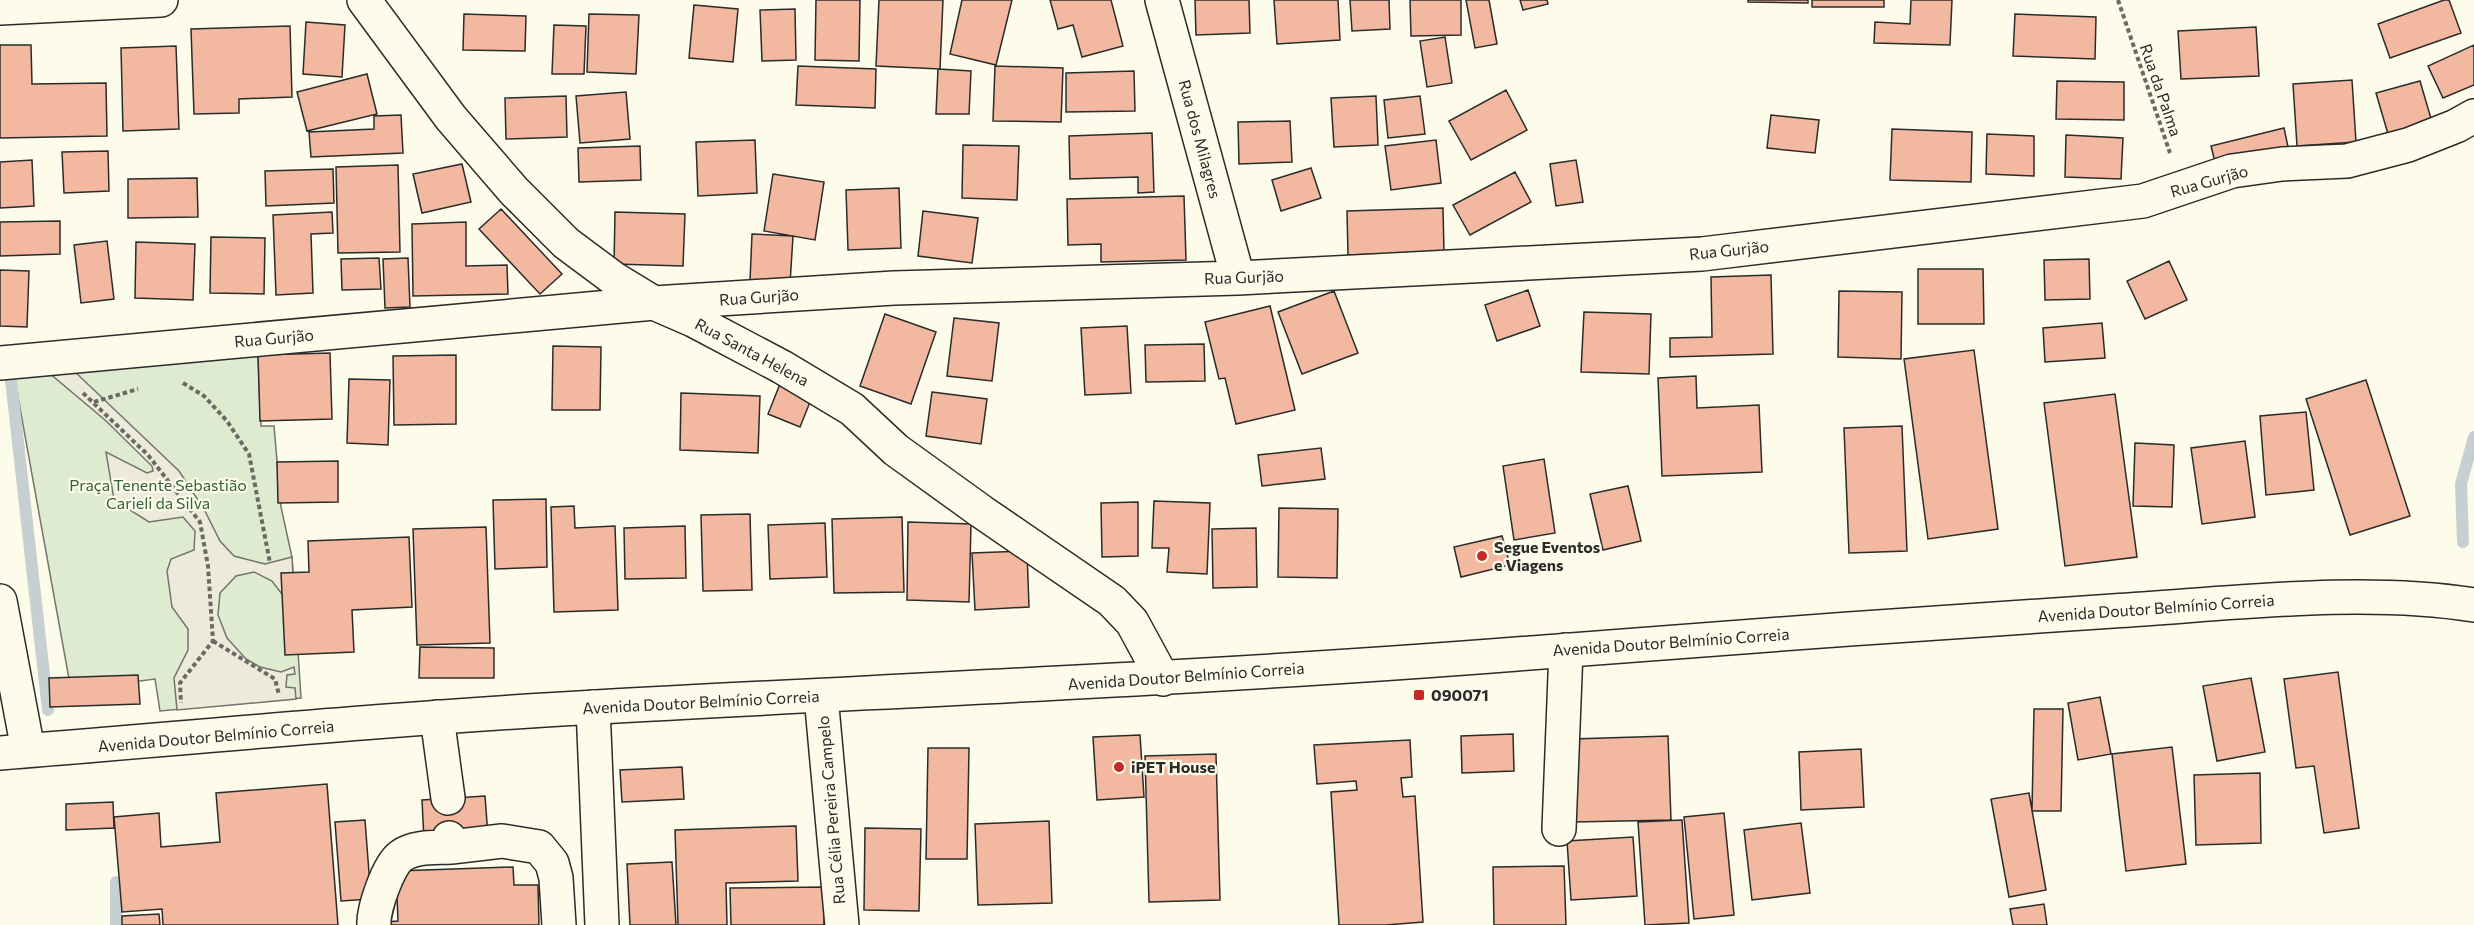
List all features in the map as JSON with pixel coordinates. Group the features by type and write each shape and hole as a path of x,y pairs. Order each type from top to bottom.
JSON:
{"street":[{"path":"0,8 162,0"},
{"name":"Rua Santa Helena","path":"364,0 451,118 514,191 566,243 613,278 654,303 693,320 782,367 852,409 896,450 1112,601 1132,622 1163,679"},
{"name":"Rua dos Milagres","path":"1162,0 1238,278"},
{"name":"Rua Gurjão","path":"0,363 654,303 894,288 1238,278 1702,254 2144,201 2232,171 2282,164 2347,161 2408,145 2456,126 2474,116"},
{"name":"Avenida Doutor Belmínio Correia","path":"14,751 437,717 593,707 1163,679 1820,630 2246,603 2372,598 2474,604"},
{"path":"0,601 14,751"},
{"path":"1559,829 1566,650"},
{"name":"Rua Célia Pereira Campelo","path":"821,696 842,925"},
{"path":"593,707 602,925"},
{"path":"437,717 448,798"},
{"path":"374,925 381,893 390,869 400,856 417,849 450,842 502,842 539,847 552,863 556,878 559,925"}],"path":[{"name":"Rua da Palma","path":"2118,0 2181,188"},
{"path":"55,358 59,371 148,455 200,522 208,566 213,641 180,683 185,739"},
{"path":"175,378 204,396 227,421 249,454 270,563"},
{"path":"213,641 275,680 287,730"}],"green space":[{"name":"Praça Tenente Sebastião Carieli da Silva","path":"258,354 261,426 274,426 281,507 292,557 301,698 160,711 155,679 71,690 14,375"}],"shaded area":[{"path":"73,370 179,471 205,511 220,541 234,556 265,564 292,557 295,611 272,581 254,572 236,576 220,593 218,615 227,638 246,659 260,667 281,672 294,667 295,674 287,675 286,687 295,688 296,699 177,710 174,678 188,650 188,629 172,607 167,571 171,559 194,550 195,531 183,517 149,522 114,500 106,452 147,473 153,471 152,466 105,420 48,372"}],"building":[{"path":"816,0 860,0 859,61 815,60"},
{"path":"879,0 943,0 940,69 876,66"},
{"path":"962,0 1012,0 996,65 950,54"},
{"path":"1050,0 1111,0 1123,46 1082,57 1073,25 1058,29"},
{"path":"1195,0 1249,0 1250,33 1196,35"},
{"path":"1274,0 1338,0 1340,40 1277,44"},
{"path":"1350,0 1389,0 1390,29 1352,31"},
{"path":"1410,0 1461,0 1461,35 1411,36"},
{"path":"1466,0 1489,0 1497,44 1475,48"},
{"path":"1520,0 1547,0 1548,4 1523,10"},
{"path":"1748,0 1808,0 1808,3 1748,2"},
{"path":"1812,0 1884,0 1884,7 1812,7"},
{"path":"1911,0 1952,0 1950,45 1874,43 1875,22 1910,24"},
{"path":"2449,0 2461,33 2390,58 2378,24"},
{"path":"694,5 738,9 733,62 689,58"},
{"path":"795,9 796,60 762,61 760,10"},
{"path":"464,14 526,16 525,51 463,50"},
{"path":"589,14 639,15 636,74 587,72"},
{"path":"2015,14 2096,17 2095,59 2013,56"},
{"path":"306,22 345,25 342,77 303,74"},
{"path":"554,25 586,26 584,74 552,74"},
{"path":"290,26 292,97 239,99 239,113 194,114 191,29"},
{"path":"2256,27 2259,76 2181,79 2178,31"},
{"path":"1445,37 1452,83 1427,87 1420,41"},
{"path":"0,45 31,45 32,84 106,83 107,136 0,138"},
{"path":"2474,45 2474,85 2443,98 2428,66"},
{"path":"176,46 179,129 123,131 121,48"},
{"path":"798,66 876,69 875,108 796,105"},
{"path":"995,66 1063,68 1061,122 993,121"},
{"path":"938,69 971,71 969,114 936,114"},
{"path":"1134,71 1135,111 1066,112 1066,73"},
{"path":"367,74 377,114 307,131 297,92"},
{"path":"2352,80 2356,142 2297,146 2293,84"},
{"path":"2057,81 2124,82 2124,120 2056,119"},
{"path":"2420,81 2432,122 2388,134 2376,93"},
{"path":"1506,90 1527,130 1471,160 1449,121"},
{"path":"626,92 630,139 580,143 576,96"},
{"path":"566,96 567,137 506,139 505,98"},
{"path":"1376,96 1378,145 1334,147 1331,98"},
{"path":"1420,96 1425,134 1388,138 1384,100"},
{"path":"401,115 403,153 311,157 309,132 374,129 374,116"},
{"path":"1771,115 1819,120 1815,153 1767,148"},
{"path":"1290,121 1292,162 1239,164 1238,122"},
{"path":"2284,128 2290,156 2218,174 2211,146"},
{"path":"1892,129 1972,132 1971,182 1890,180"},
{"path":"1152,133 1154,192 1138,193 1138,177 1070,179 1069,136"},
{"path":"1987,134 2034,136 2034,176 1986,174"},
{"path":"2066,135 2123,138 2121,179 2065,177"},
{"path":"755,140 757,193 698,196 696,142"},
{"path":"1436,140 1441,183 1391,190 1385,146"},
{"path":"963,145 1019,146 1017,200 962,198"},
{"path":"640,146 641,180 579,182 578,148"},
{"path":"108,151 109,191 64,193 62,152"},
{"path":"32,160 34,206 0,208 0,162"},
{"path":"1576,160 1583,202 1556,206 1550,164"},
{"path":"462,164 471,202 422,213 413,174"},
{"path":"398,165 400,252 338,253 336,167"},
{"path":"1311,168 1321,198 1281,211 1272,180"},
{"path":"333,169 334,203 266,206 265,171"},
{"path":"1515,172 1531,202 1470,235 1453,205"},
{"path":"773,174 824,182 815,240 764,231"},
{"path":"197,178 198,217 128,218 128,179"},
{"path":"899,188 901,248 848,250 846,190"},
{"path":"1184,196 1186,260 1101,262 1101,244 1068,245 1067,199"},
{"path":"1443,208 1444,252 1348,255 1347,211"},
{"path":"501,209 562,274 540,294 479,229"},
{"path":"923,211 978,218 972,263 918,256"},
{"path":"332,212 333,233 311,234 313,293 276,295 273,215"},
{"path":"615,212 685,214 683,266 614,264"},
{"path":"60,221 60,254 0,256 0,222"},
{"path":"466,222 466,266 507,265 508,294 413,296 412,224"},
{"path":"752,234 793,236 790,284 750,281"},
{"path":"211,237 265,238 264,294 210,293"},
{"path":"107,241 114,299 81,303 74,245"},
{"path":"136,242 195,244 193,300 135,298"},
{"path":"379,258 381,289 342,290 341,259"},
{"path":"408,258 410,307 385,308 383,259"},
{"path":"2089,259 2090,299 2045,300 2044,260"},
{"path":"2169,261 2187,300 2145,319 2127,281"},
{"path":"1918,269 1983,269 1984,324 1918,324"},
{"path":"0,270 29,271 27,327 0,326"},
{"path":"1771,275 1773,354 1670,357 1670,338 1712,337 1711,277"},
{"path":"1528,290 1540,326 1497,341 1485,305"},
{"path":"1334,291 1358,353 1302,374 1278,312"},
{"path":"1839,291 1902,292 1901,359 1838,357"},
{"path":"1270,306 1295,410 1236,424 1225,378 1219,379 1205,322"},
{"path":"1584,312 1651,314 1649,374 1581,372"},
{"path":"885,314 936,332 911,404 860,386"},
{"path":"954,318 999,323 992,381 947,376"},
{"path":"2102,323 2105,358 2045,362 2043,328"},
{"path":"1127,326 1131,393 1085,395 1081,328"},
{"path":"1204,344 1205,381 1146,382 1145,345"},
{"path":"553,346 601,347 600,410 552,410"},
{"path":"1974,350 1998,529 1928,539 1904,359"},
{"path":"330,353 332,419 260,421 258,355"},
{"path":"456,355 456,424 394,425 393,356"},
{"path":"1696,376 1697,408 1759,405 1762,472 1662,476 1658,378"},
{"path":"349,379 390,380 388,445 347,443"},
{"path":"2366,380 2410,516 2350,535 2306,399"},
{"path":"780,384 812,397 800,427 768,414"},
{"path":"932,392 987,399 981,444 926,436"},
{"path":"681,393 760,396 758,453 680,450"},
{"path":"2115,394 2137,557 2065,566 2044,403"},
{"path":"2306,412 2314,490 2266,495 2260,416"},
{"path":"1902,426 1907,551 1849,553 1844,428"},
{"path":"2245,441 2255,517 2202,524 2191,448"},
{"path":"2135,443 2174,445 2172,507 2133,506"},
{"path":"1321,448 1325,479 1262,486 1258,455"},
{"path":"1544,459 1555,533 1514,540 1503,466"},
{"path":"338,461 338,502 278,503 277,462"},
{"path":"1628,486 1641,541 1603,550 1590,494"},
{"path":"546,499 547,567 495,569 493,500"},
{"path":"1154,501 1210,503 1207,574 1167,572 1169,548 1152,548"},
{"path":"1138,502 1138,556 1102,557 1101,503"},
{"path":"574,506 575,528 615,526 618,610 554,612 551,507"},
{"path":"1279,508 1338,509 1337,578 1278,577"},
{"path":"750,514 752,590 703,591 701,515"},
{"path":"902,517 904,592 834,593 832,519"},
{"path":"908,522 971,524 969,602 907,600"},
{"path":"825,523 827,577 770,579 768,525"},
{"path":"685,526 686,578 625,579 624,528"},
{"path":"486,527 490,643 417,645 413,529"},
{"path":"1256,528 1257,587 1213,588 1212,529"},
{"name":"Segue Eventos e Viagens","path":"1502,536 1510,565 1461,577 1454,547"},
{"path":"409,537 412,607 352,610 354,652 285,655 281,573 309,572 308,541"},
{"path":"1027,551 1029,607 975,610 972,553"},
{"path":"420,647 494,648 494,678 419,678"},
{"path":"2338,672 2359,828 2324,833 2314,766 2296,768 2284,679"},
{"path":"138,675 140,704 50,707 49,678"},
{"path":"2251,678 2265,752 2217,761 2203,686"},
{"path":"2100,697 2111,754 2078,760 2068,703"},
{"path":"2034,709 2063,709 2061,811 2032,811"},
{"path":"1513,734 1514,771 1462,773 1461,736"},
{"name":"iPET House","path":"1140,735 1144,797 1097,800 1093,737"},
{"path":"1668,736 1671,820 1574,822 1572,739"},
{"path":"1410,740 1412,777 1401,778 1403,797 1415,796 1423,922 1339,925 1331,792 1357,790 1356,781 1317,784 1314,745"},
{"path":"2172,747 2186,864 2126,871 2112,754"},
{"path":"928,748 969,748 967,859 926,859"},
{"path":"1861,749 1864,807 1801,810 1799,752"},
{"path":"1216,754 1220,900 1149,902 1145,756"},
{"path":"682,767 684,799 622,802 620,770"},
{"path":"2260,773 2261,843 2196,845 2194,775"},
{"path":"327,784 338,925 163,925 162,909 122,912 114,817 159,813 161,847 220,842 216,793"},
{"path":"2029,793 2046,890 2009,897 1991,799"},
{"path":"485,796 488,836 424,840 422,800"},
{"path":"113,802 114,828 66,830 66,804"},
{"path":"1724,813 1734,915 1694,919 1684,817"},
{"path":"365,820 371,899 341,901 335,822"},
{"path":"1682,820 1689,923 1645,925 1638,822"},
{"path":"1049,821 1052,903 978,905 975,824"},
{"path":"1801,823 1810,893 1752,900 1744,830"},
{"path":"796,826 798,881 726,883 727,925 678,925 675,830"},
{"path":"865,828 921,829 919,911 864,910"},
{"path":"1633,837 1637,896 1571,900 1567,841"},
{"path":"672,862 676,925 630,925 627,864"},
{"path":"1564,866 1566,925 1494,925 1493,867"},
{"path":"513,867 514,885 538,885 539,925 385,925 385,922 398,921 396,871"},
{"path":"824,887 824,925 731,925 730,888"},
{"path":"2044,904 2047,925 2013,925 2010,909"},
{"path":"159,914 160,925 122,925 122,916"}],"waterway":[{"path":"11,380 48,710"},
{"path":"2463,542 2461,484 2474,437"},
{"path":"116,882 116,925"}],"place":[{"name":"Segue Eventos e Viagens","path":"1482,556"},
{"name":"090071","path":"1419,695"},
{"name":"iPET House","path":"1119,767"}]}
